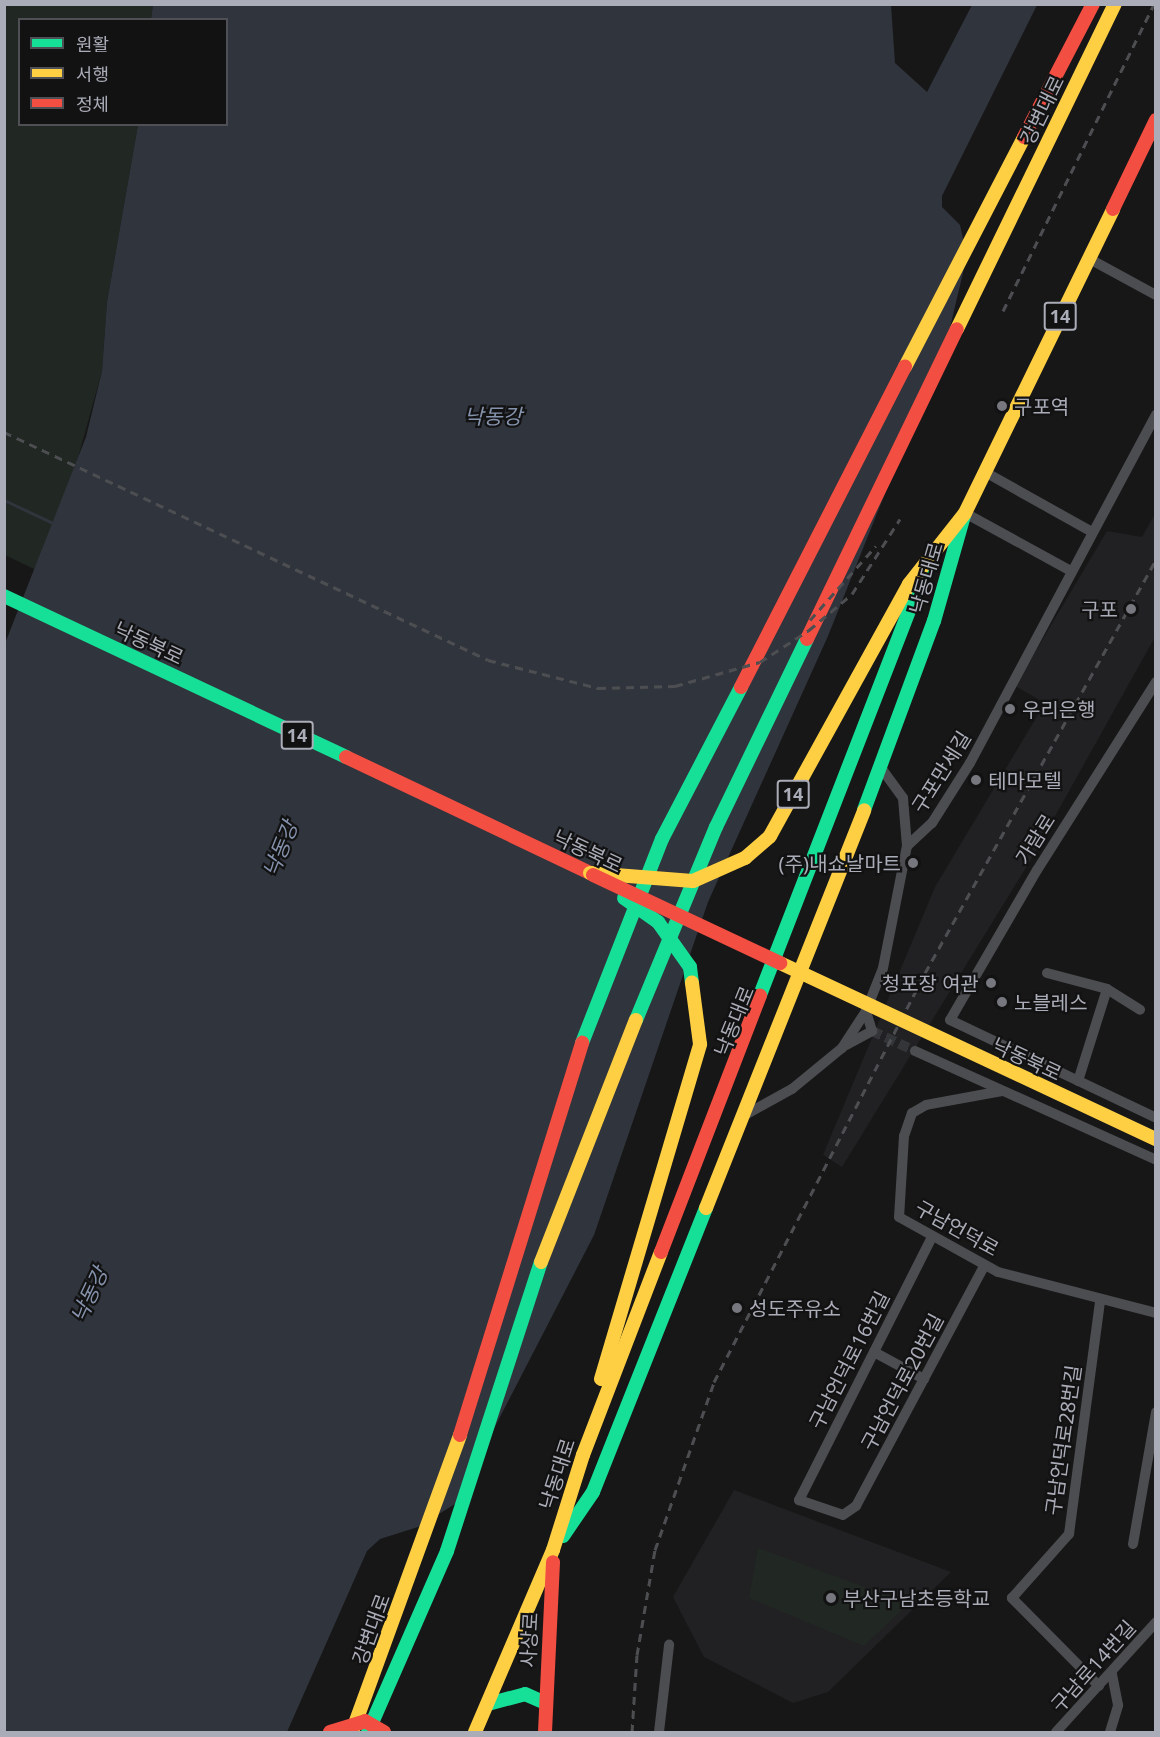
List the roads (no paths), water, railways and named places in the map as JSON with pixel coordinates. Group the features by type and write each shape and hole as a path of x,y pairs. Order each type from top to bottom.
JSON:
{"main road":[{"name":"강변대로","path":"352,1732 424,1538 569,1076 662,839 978,224 1094,4"},
{"name":"강변대로","path":"368,1732 447,1551 561,1202 658,961 716,827 1115,4"},
{"name":"낙동대로","path":"553,1550 593,1492 743,1116 880,766 934,621 965,513 1155,122"},
{"name":"낙동대로","path":"475,1732 553,1550 583,1455 770,981 927,564 965,513"},
{"name":"14","path":"590,873 693,881 745,858 770,836 909,584 965,513"},
{"name":"낙동북로","path":"4,596 1155,1139"},
{"name":"14","path":"553,1550 700,1044 690,967 658,922 590,873"},
{"name":"사상로","path":"545,1732 553,1550"},
{"path":"488,1704 525,1694 545,1703"},
{"path":"330,1732 365,1721 384,1732"}],"street":[{"path":"1088,258 1155,295"},
{"name":"구포만세길","path":"907,846 932,823 970,763 1090,531 1155,414"},
{"path":"985,471 1090,531"},
{"path":"965,513 1071,571"},
{"name":"가람로","path":"1078,1081 950,1020 1036,870 1155,682"},
{"path":"842,1048 866,1011 895,925 907,846 903,798 880,766"},
{"path":"1047,973 1107,989 1140,1010"},
{"path":"1107,989 1078,1081 1155,1118"},
{"path":"743,1116 792,1089 842,1048 872,1030 866,1011"},
{"path":"915,1051 1155,1160"},
{"name":"구남언덕로","path":"1002,1091 926,1105 912,1113 904,1136 899,1217 984,1266 1100,1302 1155,1313"},
{"name":"구남언덕로16번길","path":"849,1513 799,1500 932,1237"},
{"name":"구남언덕로20번길","path":"849,1513 984,1266"},
{"name":"구남언덕로28번길","path":"1099,1686 1011,1598 1069,1534 1100,1302"},
{"path":"874,1352 924,1379"},
{"path":"1133,1544 1155,1412"},
{"name":"구남로14번길","path":"1056,1732 1112,1673 1155,1622"},
{"path":"659,1732 669,1645"},
{"path":"1110,1732 1118,1705 1112,1673"}],"water":[{"name":"낙동강","path":"153,5 891,5 895,63 927,92 972,5 1037,5 942,196 942,207 960,225 967,256 948,336 828,636 708,902 594,1235 455,1504 418,1527 380,1539 367,1551 287,1732 5,1732 4,646 86,437 102,371 107,302 138,126 228,126 228,18 151,18"}],"waterway":[{"path":"4,500 57,525"}],"tunnel":[{"path":"872,1031 915,1051"}],"railway":[{"path":"1003,311 1154,4"},
{"path":"4,432 488,660 598,688 675,686 760,662 809,630 852,594 900,519"},
{"path":"810,620 876,546"},
{"path":"632,1732 637,1655 655,1550 714,1382 925,973 1156,559"}],"place":[{"name":"구포역","path":"1002,406"},
{"name":"구포","path":"1131,609"},
{"name":"우리은행","path":"1010,709"},
{"name":"테마모텔","path":"976,780"},
{"name":"(주)내쇼날마트","path":"913,863"},
{"name":"청포장 여관","path":"991,983"},
{"name":"노블레스","path":"1002,1002"},
{"name":"성도주유소","path":"737,1308"},
{"name":"부산구남초등학교","path":"831,1598"}]}
